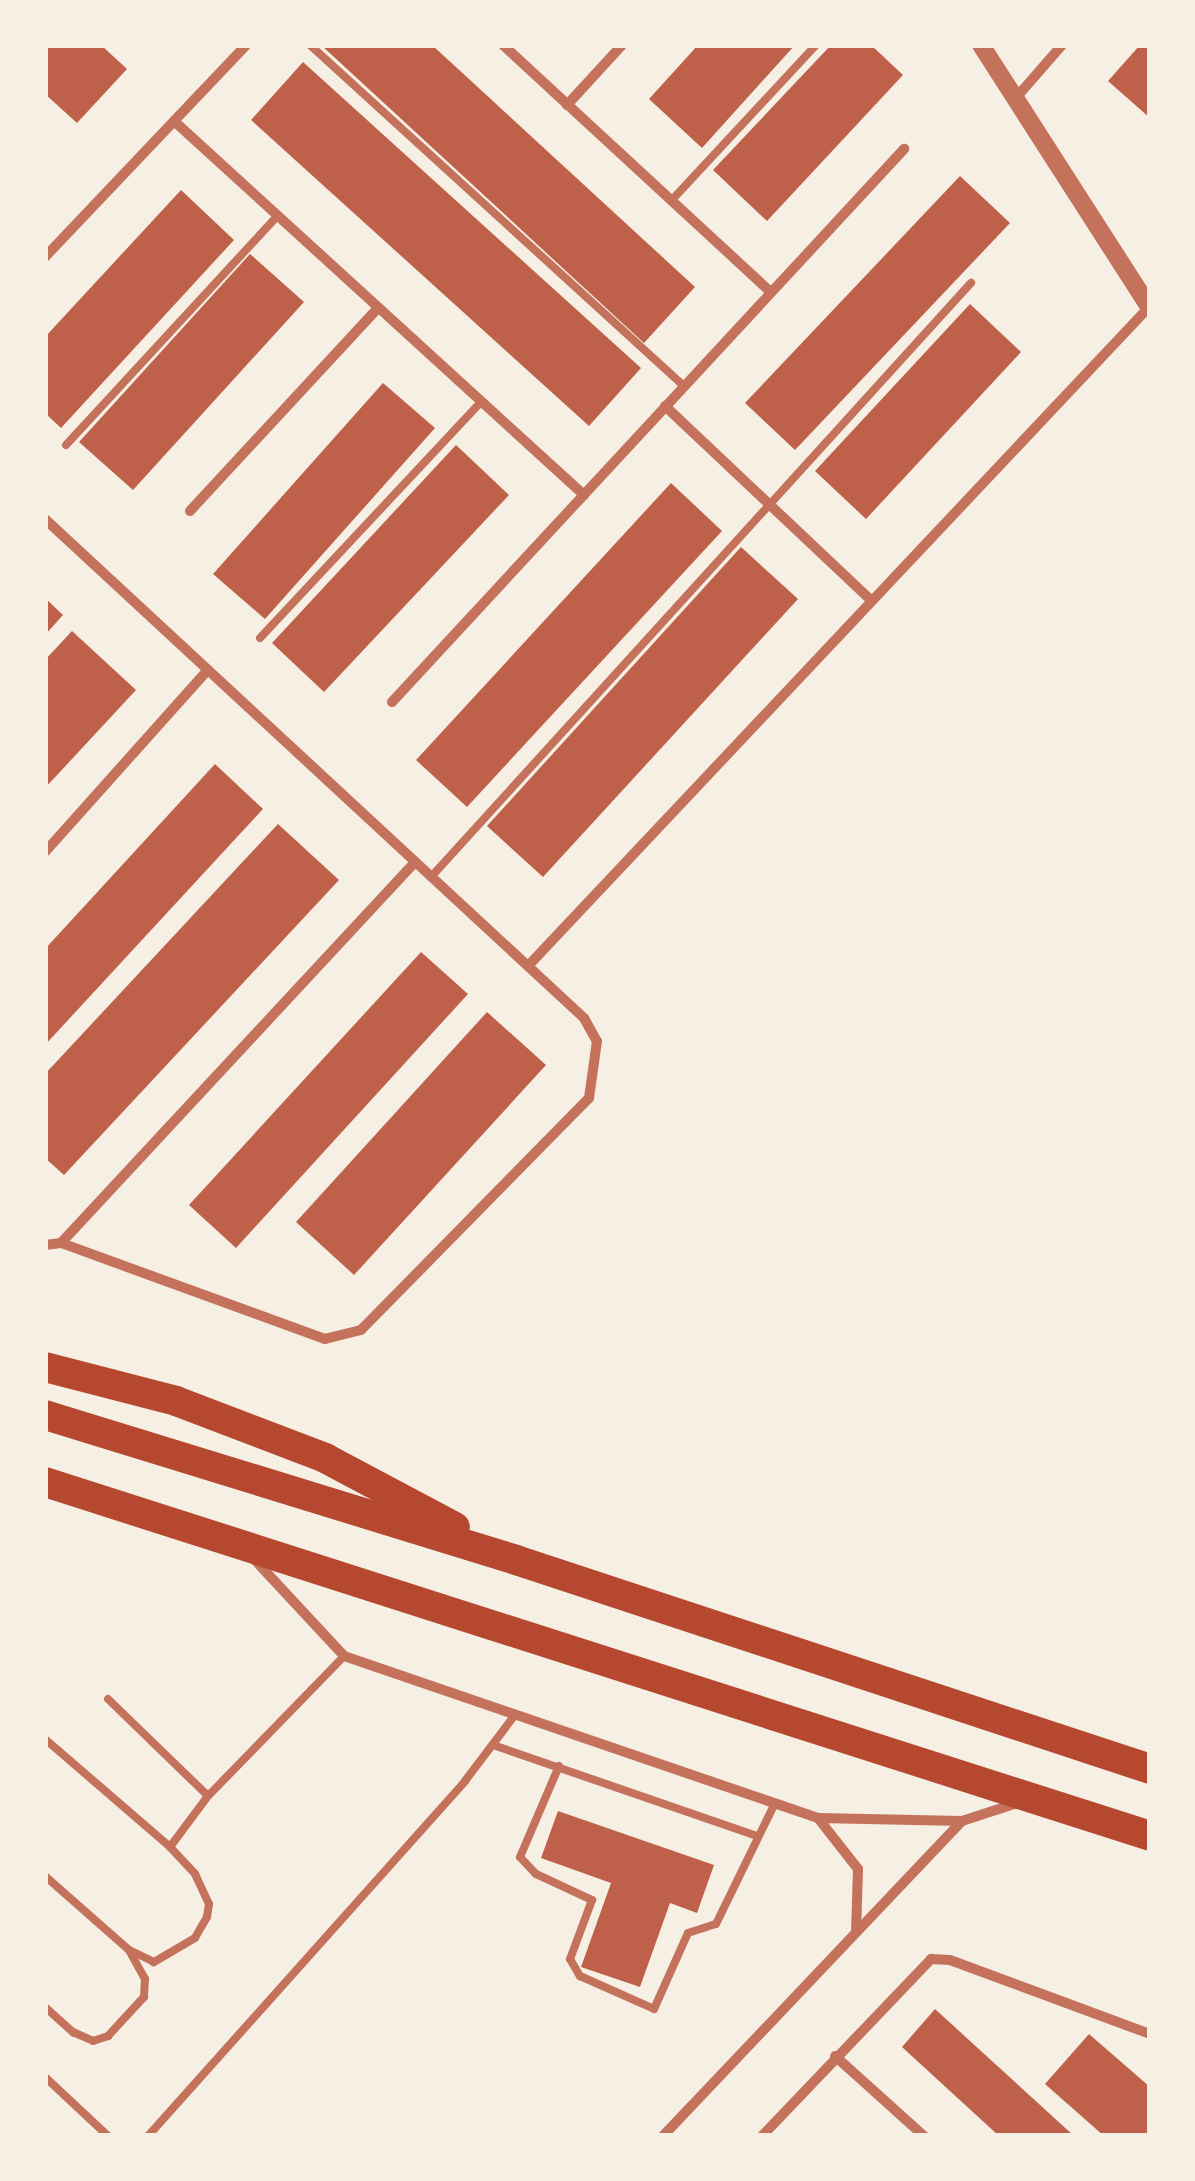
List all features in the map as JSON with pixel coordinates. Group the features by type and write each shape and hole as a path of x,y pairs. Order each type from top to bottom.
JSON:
{"highway":[{"path":"45,1368 176,1401 325,1458 516,1560"},
{"path":"45,1415 516,1560 1150,1769"},
{"path":"45,1482 234,1538 1150,1836"}],"street":[{"path":"45,257 246,45"},
{"path":"503,45 771,292"},
{"path":"567,104 622,45"},
{"path":"528,966 1150,307 982,45"},
{"path":"1014,99 1062,45"},
{"path":"174,121 584,494"},
{"path":"392,702 904,149"},
{"path":"190,511 378,308"},
{"path":"665,406 872,601"},
{"path":"45,520 584,1018 597,1041 589,1098 361,1330 325,1339 61,1243 45,1245"},
{"path":"45,852 208,670"},
{"path":"61,1243 95,1214 415,862"},
{"path":"234,1538 344,1656 818,1818 962,1821 1035,1797"},
{"path":"818,1818 858,1869 856,1933"},
{"path":"663,2136 962,1821"},
{"path":"762,2136 916,1969 940,1958 1150,2034"},
{"path":"835,2056 924,2136"}],"lane":[{"path":"310,45 684,386"},
{"path":"671,201 816,45"},
{"path":"66,444 277,216"},
{"path":"432,876 773,506 971,283"},
{"path":"260,638 481,402"},
{"path":"170,1847 208,1796 344,1656"},
{"path":"108,1698 208,1796"},
{"path":"148,2136 493,1745 515,1715"},
{"path":"45,1739 170,1847 194,1874 209,1904 208,1917 175,1954 154,1962 129,1950 45,1876"},
{"path":"493,1745 758,1836"},
{"path":"559,1766 520,1857 536,1874 592,1900 570,1959 580,1976 654,2009 688,1933 716,1924 775,1803"},
{"path":"45,2007 73,2032 94,2040 108,2036 144,1997 145,1980 129,1950"},
{"path":"45,2077 108,2136"}],"building":[{"path":"48,45 101,45 127,69 77,123 45,94"},
{"path":"321,45 432,45 695,287 644,343"},
{"path":"698,45 795,45 702,148 649,99"},
{"path":"831,45 871,45 903,75 767,221 713,170"},
{"path":"1140,45 1150,45 1150,118 1108,81"},
{"path":"303,62 641,368 589,426 251,120"},
{"path":"960,176 1010,223 795,450 745,403"},
{"path":"181,190 234,240 61,428 45,413 45,337"},
{"path":"250,254 304,302 133,490 79,442"},
{"path":"970,304 1021,352 866,519 815,471"},
{"path":"383,383 435,428 265,619 213,574"},
{"path":"456,445 509,495 324,692 272,643"},
{"path":"671,483 722,531 467,807 416,760"},
{"path":"741,547 798,599 543,877 487,826"},
{"path":"45,598 63,615 45,635"},
{"path":"72,631 136,690 45,788 45,660"},
{"path":"215,764 263,809 45,1045 45,949"},
{"path":"278,824 339,880 64,1175 45,1158 45,1074"},
{"path":"421,952 468,994 236,1248 189,1205"},
{"path":"487,1012 546,1065 354,1275 296,1222"},
{"path":"558,1811 714,1865 697,1913 670,1903 640,1987 581,1967 611,1883 541,1858"},
{"path":"935,2009 1074,2136 999,2136 902,2047"},
{"path":"1089,2034 1150,2087 1150,2136 1104,2136 1045,2084"}]}
